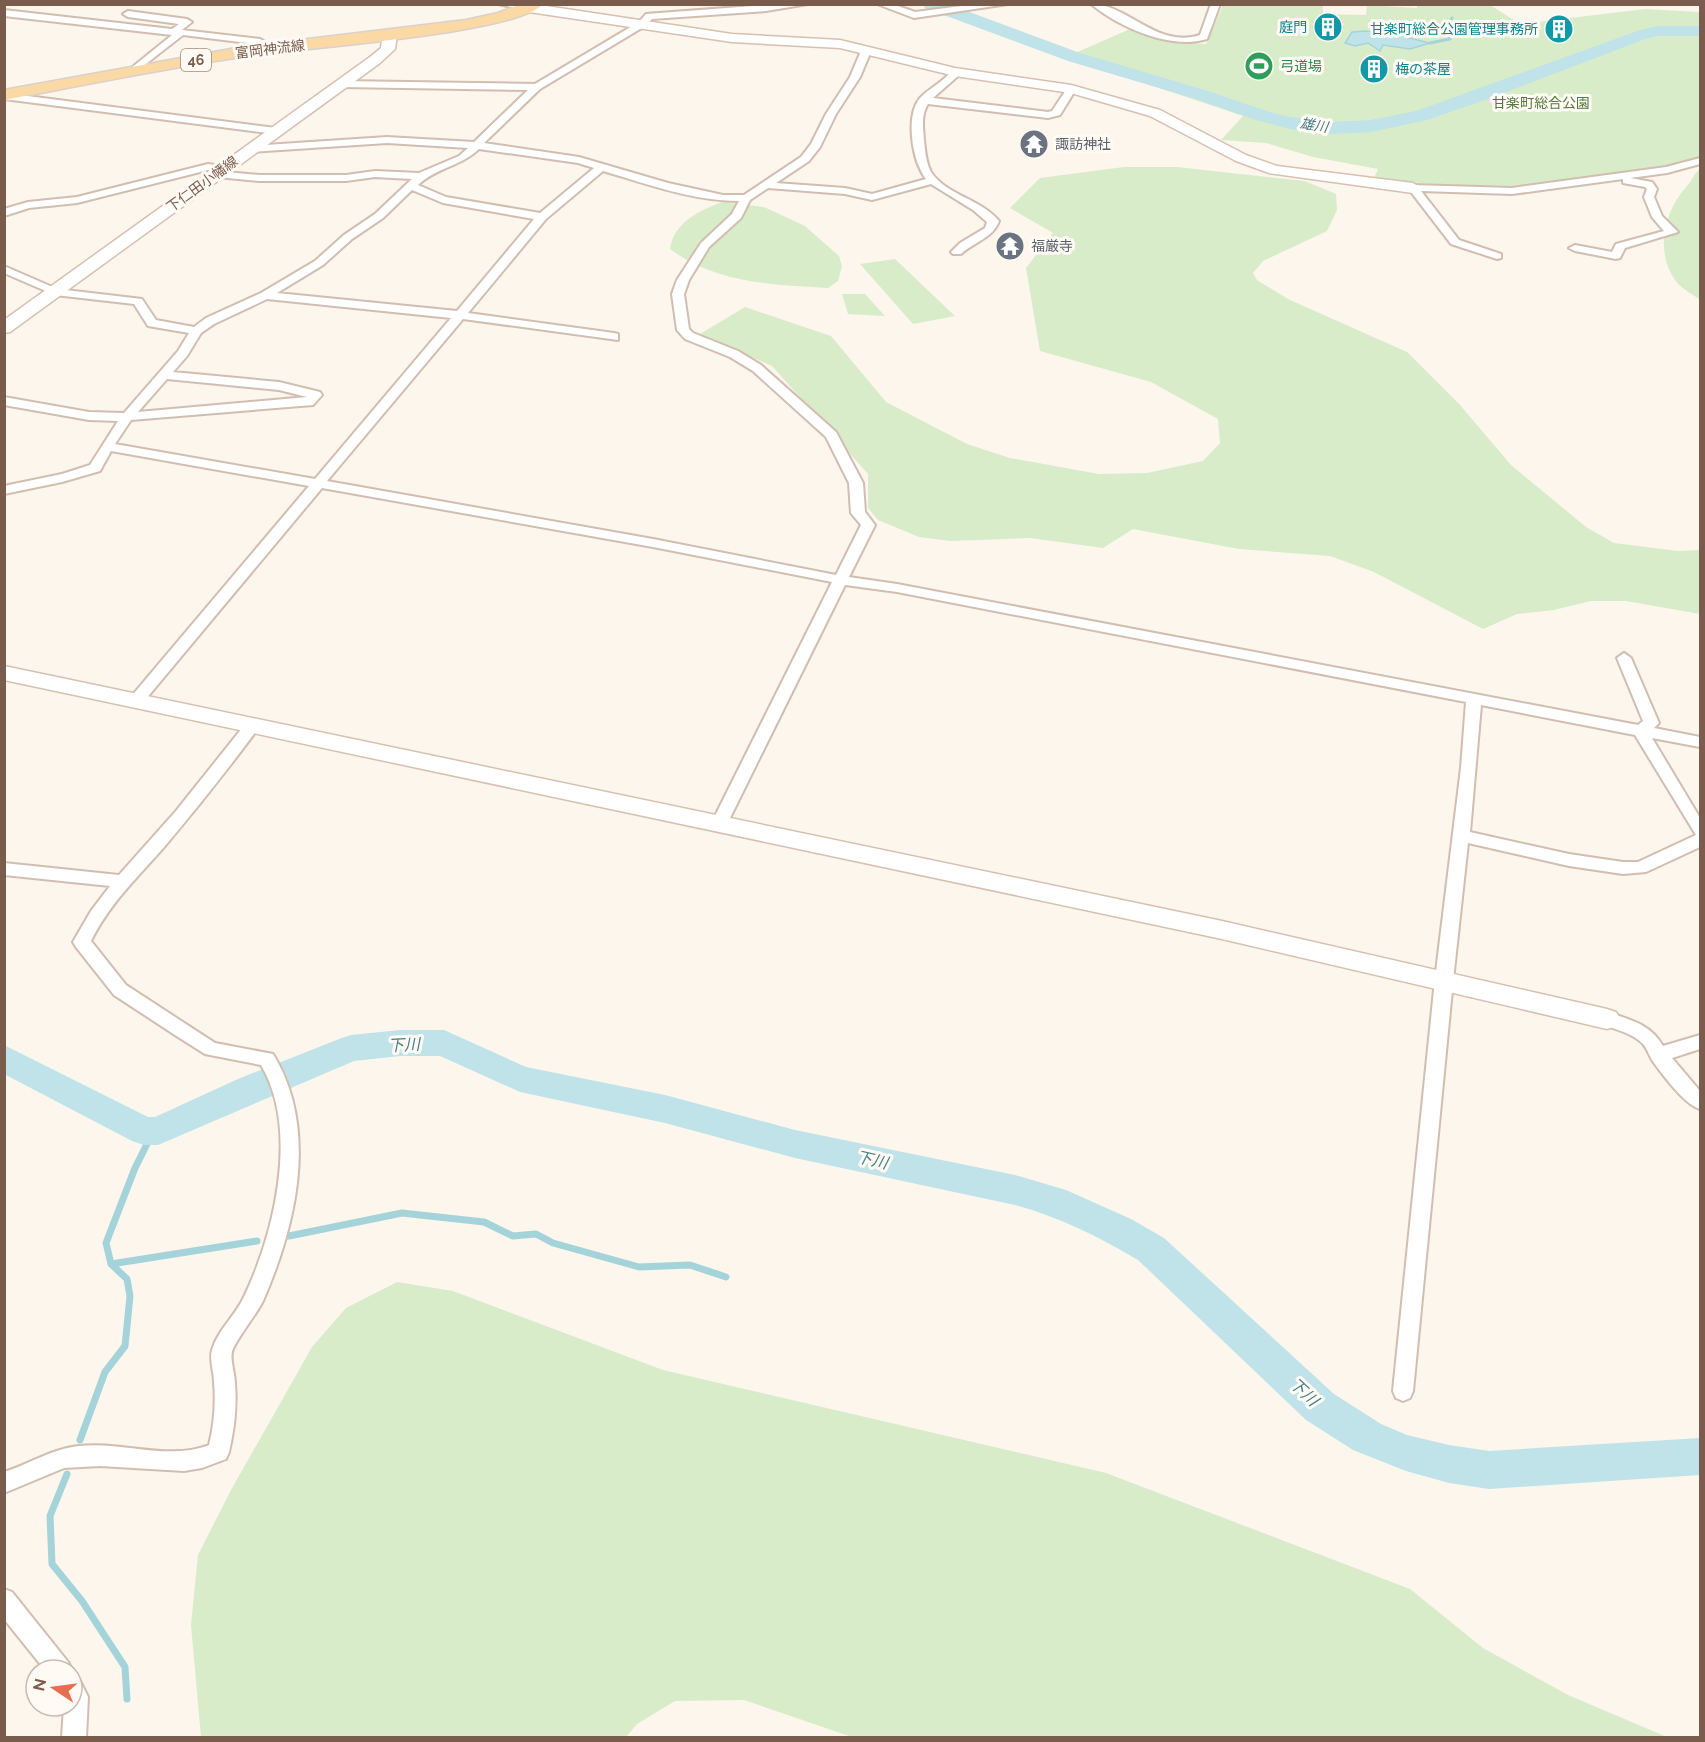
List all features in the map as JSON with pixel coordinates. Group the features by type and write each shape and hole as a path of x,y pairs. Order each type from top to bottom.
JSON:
{"main road":[{"name":"富岡神流線","path":"4,95 270,48 472,24 532,6"}],"street":[{"path":"9,4 4,11 260,42 270,48"},
{"path":"125,25 153,4"},
{"path":"502,4 532,6 752,40 817,41 955,72 1071,89 1155,114 1241,158 1274,170 1413,188 1512,191 1667,170 1701,161"},
{"path":"4,490 48,479 76,476 95,468 127,417 183,353 196,331 210,321 265,295 319,263 421,176 463,158 537,87 642,24 650,16 694,12 757,11 804,4"},
{"path":"881,4 909,14 924,15 1004,4"},
{"path":"1095,4 1155,34 1185,40 1204,37 1216,4"},
{"path":"120,13 187,22 133,71"},
{"name":"下仁田小幡線","path":"4,328 385,52 390,45 390,34"},
{"path":"719,824 868,525 858,513 856,483 831,435 757,368 734,354 694,339 683,330 678,294 683,279 705,245 737,216 746,198 804,159 816,145 831,114 855,77 867,51"},
{"path":"955,72 924,100 917,114 915,125 925,171 933,180 985,212 993,221 990,230 964,245 957,252"},
{"path":"341,84 537,87"},
{"path":"924,100 1048,115 1056,113 1071,89"},
{"path":"4,95 276,131"},
{"path":"251,149 387,140 475,145 579,160 600,168 723,198 746,198"},
{"path":"4,213 28,205 77,200 208,167 259,178 346,178 375,174 421,176"},
{"path":"135,702 542,217 600,168"},
{"path":"765,184 845,191 872,198 933,180"},
{"path":"1575,248 1616,256 1620,246 1672,232 1657,217 1649,197 1652,189 1648,184 1639,181 1590,180"},
{"path":"411,186 443,200 542,217"},
{"path":"1413,188 1455,242 1497,256"},
{"path":"4,269 55,292 138,301 152,323 196,331"},
{"path":"265,295 460,315 614,337"},
{"path":"4,401 89,416 127,417 309,402 316,395 279,386 164,375"},
{"path":"107,446 630,539 842,580 897,588 1701,742"},
{"path":"1624,658 1651,723 1640,731"},
{"path":"4,674 1222,930 1607,1019 1650,1038 1659,1055 1685,1087 1701,1101"},
{"path":"1403,1391 1474,698"},
{"path":"6,1486 64,1458 206,1459 218,1452 223,1433 225,1384 221,1353 233,1328 243,1318 260,1284 268,1261 287,1180 291,1142 280,1089 273,1067 267,1059 211,1049 120,990 82,942 91,922 122,881 157,844 252,726"},
{"path":"1640,731 1701,831"},
{"path":"1461,836 1569,860 1631,868 1640,868 1701,840"},
{"path":"4,869 122,881"},
{"path":"1659,1055 1701,1042"},
{"path":"4,1600 50,1658"},
{"path":"74,1737 75,1718"}],"green space":[{"name":"甘楽町総合公園","path":"1417,4 1490,5 1520,24 1645,9 1700,12 1700,158 1666,168 1510,189 1457,187 1374,178 1378,169 1313,157 1266,143 1221,140 1243,116 1066,57 1137,26 1166,41 1206,44 1223,5 1323,5 1323,14 1366,15 1367,5 1417,8"},
{"path":"1124,167 1177,167 1305,181 1336,194 1337,210 1327,231 1263,261 1253,273 1257,280 1288,299 1407,352 1460,405 1511,465 1586,527 1614,543 1678,551 1700,550 1700,614 1626,601 1591,601 1554,610 1517,614 1483,629 1374,572 1330,556 1239,549 1133,529 1103,548 1030,538 950,541 919,537 878,520 868,508 868,474 772,366 700,334 745,307 831,336 886,402 967,444 1010,458 1099,474 1147,473 1203,461 1220,443 1218,419 1151,382 1040,351 1026,268 1053,233 1010,208 1040,178"},
{"path":"1700,169 1700,300 1675,280 1665,257 1664,244 1672,208"},
{"path":"722,202 764,207 805,226 839,256 842,266 838,281 828,288 745,280 706,269 670,249 672,240 682,225 696,214"},
{"path":"895,259 955,316 913,324 860,264"},
{"path":"842,294 865,294 885,316 848,314"},
{"path":"397,1282 453,1291 663,1370 1106,1473 1410,1589 1483,1648 1568,1695 1667,1737 855,1738 744,1700 675,1701 637,1724 626,1737 201,1737 191,1625 198,1555 231,1490 312,1347 346,1308"}],"water":[{"path":"1365,31 1413,36 1409,38 1430,43 1410,49 1383,45 1380,51 1368,43 1355,46 1345,43 1352,32"}],"waterway":[{"name":"雄川","path":"931,4 1074,57 1202,95 1263,116 1290,123 1332,128 1371,126 1420,116 1485,94 1640,35 1658,31 1700,31"},
{"path":"1430,43 1450,39 1447,26 1452,18"},
{"name":"下川","path":"4,1058 144,1131 158,1131 250,1089 351,1048 400,1043 444,1043 520,1079 665,1109 795,1144 1015,1190 1054,1201 1118,1230 1151,1249 1320,1407 1367,1437 1406,1453 1449,1464 1489,1470 1700,1457"},
{"path":"144,1131 146,1141"},
{"path":"111,1264 106,1243 135,1168 147,1144 146,1139"},
{"path":"289,1236 402,1213 484,1222 513,1236 536,1234 553,1243 639,1267 690,1265 726,1277"},
{"path":"111,1264 257,1241"},
{"path":"80,1440 105,1372 125,1346 130,1296 127,1279 111,1264"},
{"path":"67,1474 50,1516 52,1564 82,1601 125,1667 127,1699"}],"place":[{"name":"庭門","path":"1328,27"},
{"name":"甘楽町総合公園管理事務所","path":"1559,29"},
{"name":"弓道場","path":"1259,66"},
{"name":"梅の茶屋","path":"1374,69"},
{"name":"諏訪神社","path":"1034,144"},
{"name":"福厳寺","path":"1010,246"}]}
